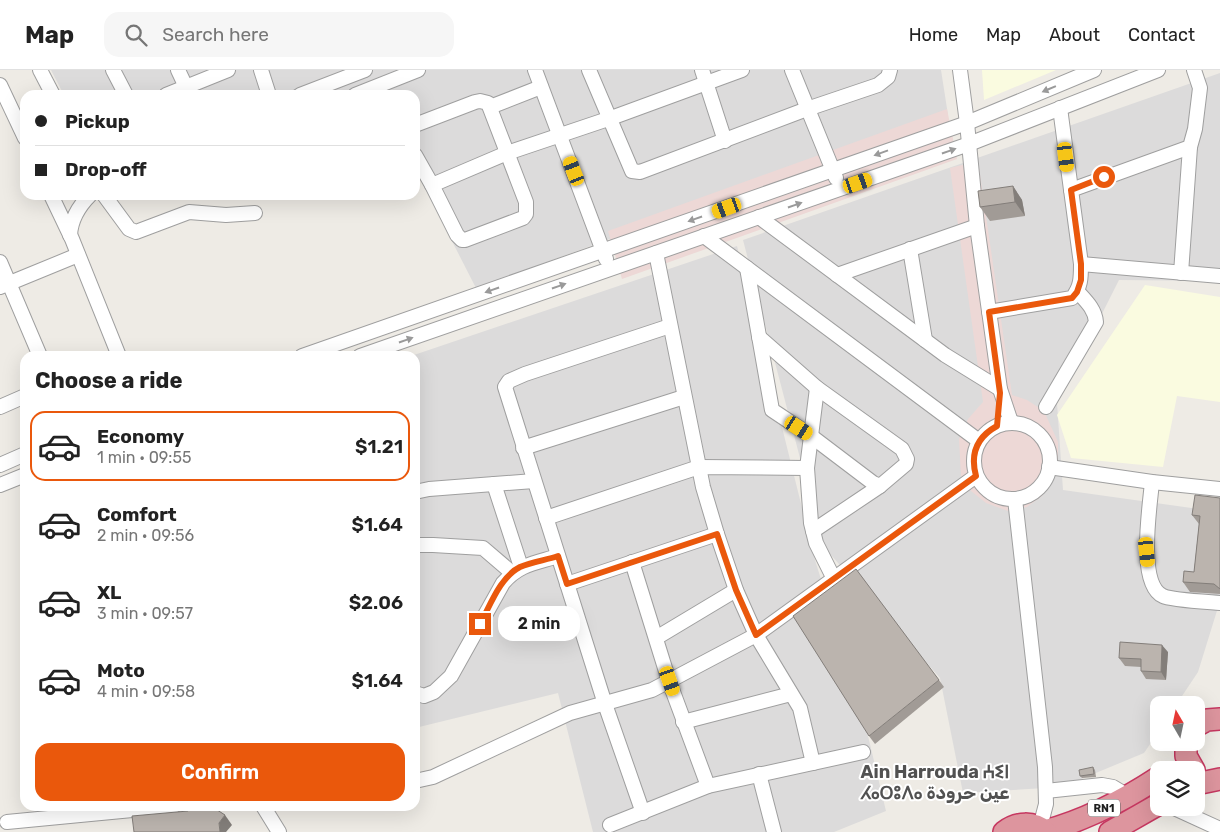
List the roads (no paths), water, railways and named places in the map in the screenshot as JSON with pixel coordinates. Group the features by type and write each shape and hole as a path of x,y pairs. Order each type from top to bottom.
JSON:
{"highway":[{"path":"1208,721 1220,700"},
{"name":"RN1","path":"1004,832 1013,826 1022,824 1031,824 1044,830 1071,824 1128,796 1150,783"},
{"name":"RN1","path":"1126,829 1150,811"}],"street":[{"path":"40,70 50,90"},
{"path":"113,70 123,90"},
{"path":"178,70 186,88"},
{"path":"180,90 228,70"},
{"path":"261,70 267,90"},
{"path":"310,90 342,73 365,70"},
{"path":"381,90 418,70"},
{"path":"535,70 610,269"},
{"path":"589,70 632,171 646,171 807,109 878,85 888,77 890,70"},
{"path":"702,70 725,141"},
{"path":"432,185 507,153 611,118 742,70"},
{"path":"792,70 840,189"},
{"path":"960,70 977,226 1000,391 1011,422"},
{"path":"316,351 967,123 1094,70"},
{"path":"374,351 969,144 1158,70"},
{"path":"1181,273 1190,147 1195,129 1200,88 1194,70"},
{"path":"342,73 357,90"},
{"path":"0,85 20,127"},
{"path":"490,107 541,87"},
{"path":"420,123 475,102 484,101 488,103 526,202 526,214 523,218 462,240 457,235 420,164"},
{"path":"989,312 1072,298 1077,292 1081,280 1081,264 1060,108"},
{"path":"1071,190 1190,147"},
{"path":"54,200 118,351"},
{"path":"70,235 74,218 86,200"},
{"path":"108,200 130,229 136,232 189,212 226,215 255,213"},
{"path":"758,217 953,360 1000,391"},
{"path":"836,275 977,226"},
{"path":"704,236 978,441"},
{"path":"910,249 926,340"},
{"path":"656,253 684,397 699,466 717,534 736,590 756,635 800,708 813,763"},
{"path":"5,285 78,255"},
{"path":"0,262 5,285 38,351"},
{"path":"1081,264 1220,276"},
{"path":"747,268 772,410 811,436 874,484 880,486"},
{"path":"1046,407 1096,322 1095,315 1089,304 1077,292"},
{"path":"642,813 605,704 505,387 509,381 525,374 670,326"},
{"path":"759,337 817,388 904,452 907,459 906,464 880,486 813,531"},
{"path":"817,388 807,468 816,544 834,579"},
{"path":"997,426 1000,391"},
{"path":"523,448 684,397"},
{"path":"0,406 20,398"},
{"path":"1011,422 1025,425 1038,433 1046,443 1050,454 1046,479 1028,495 1015,499 1003,498 990,493 976,476 974,454 978,441 988,431 997,426 1011,422"},
{"path":"0,464 20,456"},
{"path":"546,518 699,466 807,468"},
{"path":"1049,468 1220,489"},
{"path":"420,781 433,777 570,713 652,690 756,635 976,476"},
{"path":"0,485 20,477"},
{"path":"420,491 534,481"},
{"path":"1152,482 1147,552 1150,578 1156,591 1164,597 1220,603"},
{"path":"494,484 516,570"},
{"path":"1015,499 1045,767 1046,804 1044,830"},
{"path":"567,584 717,534"},
{"path":"420,546 483,548 516,570"},
{"path":"420,695 424,696 434,692 451,676 503,583 516,570 558,556"},
{"path":"632,562 670,681 708,786"},
{"path":"656,638 736,590"},
{"path":"684,722 791,694"},
{"path":"610,825 708,786 863,752"},
{"path":"760,774 774,832"},
{"path":"1046,791 1102,785 1113,787 1128,796"},
{"path":"7,822 122,811"},
{"path":"266,811 280,832"},
{"path":"1192,816 1220,829"}],"district":[{"name":"Ain Harrouda ⵄⵉⵏ ⵃⴰⵔⵓⴷⴰ عين حرودة","path":"935,782"}]}
